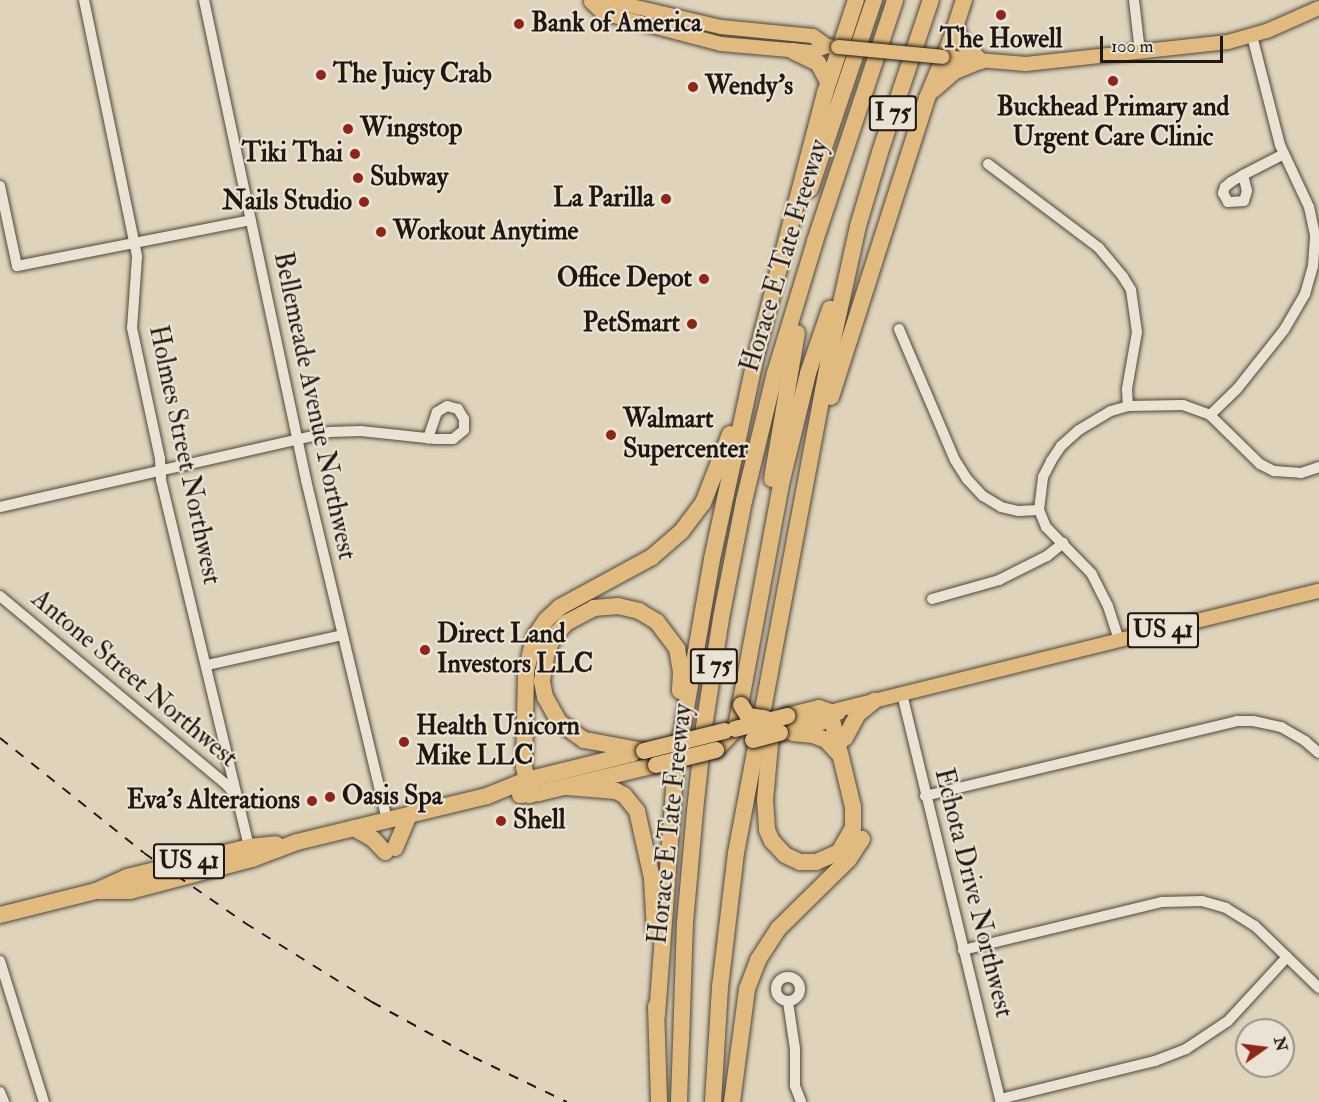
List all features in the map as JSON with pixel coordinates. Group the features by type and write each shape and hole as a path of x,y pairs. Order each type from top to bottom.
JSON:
{"highway":[{"path":"528,788 524,767 526,671 535,636 560,607 652,557 672,541 692,520 711,487 765,325 828,82 833,47 856,0"},
{"path":"765,325 874,0"},
{"name":"Horace E Tate Freeway","path":"679,1102 685,923 704,727 744,501 775,373 815,241 895,0"},
{"name":"I 75","path":"713,1102 720,987 736,853 805,479 858,226 880,152 931,0"},
{"path":"805,479 877,248 927,98 964,0"},
{"path":"927,98 946,76 980,61 961,41 956,26"},
{"path":"793,51 818,63 828,82"},
{"path":"730,726 778,473 808,373 858,226"},
{"path":"716,750 741,705 815,241"},
{"path":"676,767 712,559 755,360"},
{"path":"791,555 765,800 767,830 772,842 792,859 807,863 824,860 839,852 854,828 853,807 833,711"},
{"path":"644,751 584,741 565,728 551,711 542,681 547,650 555,635 578,615 605,606 630,608 657,622 677,649 681,671 676,767 657,1015"},
{"path":"845,738 858,714 874,701"},
{"path":"741,705 743,712 750,717 791,725 826,740 841,755"},
{"name":"US 41","path":"528,788 567,787 716,750 753,740 791,725 819,708 833,711"},
{"path":"732,1102 747,989 758,960 779,928 849,859 862,840 865,822 863,805 845,738 833,711"},
{"name":"US 41","path":"96,891 130,891 252,859 297,842 528,788 730,726 791,725"},
{"path":"730,726 753,740"},
{"path":"567,787 616,790 624,795 638,811 653,886 659,1102"},
{"path":"354,828 390,850 409,815"},
{"name":"US 41","path":"0,915 96,891 127,877 249,847 297,842"}],"main road":[{"path":"596,0 721,27 813,36 833,47"},
{"path":"596,0 603,13 721,44 812,52 833,47 1026,64 1228,42 1252,36 1319,9"},
{"name":"US 41","path":"833,711 1319,591"}],"street":[{"name":"Holmes Street Northwest","path":"84,0 135,243 138,271 132,306 132,328 160,469 249,847"},
{"name":"Bellemeade Avenue Northwest","path":"204,0 297,437 387,820"},
{"path":"1134,0 1140,52"},
{"path":"1210,415 1237,389 1300,306 1310,281 1315,251 1313,220 1304,193 1284,154 1252,36"},
{"path":"1243,175 1284,154"},
{"path":"988,164 1099,248 1131,290 1137,332 1127,389 1128,406"},
{"path":"0,186 17,266 251,220"},
{"path":"899,329 955,460 967,479 983,496 1001,507 1019,511 1039,510"},
{"path":"1119,640 1098,585 1084,564 1047,527 1039,510 1043,477 1061,447 1094,420 1128,406 1183,405 1210,415 1260,464 1274,471 1291,474 1319,467"},
{"path":"0,507 297,437 360,431 428,438"},
{"path":"932,599 999,580 1047,556 1063,543"},
{"name":"Antone Street Northwest","path":"0,596 226,784 238,798"},
{"path":"207,665 342,635"},
{"name":"Echota Drive Northwest","path":"902,694 1000,1101"},
{"path":"925,796 1237,721 1253,721 1281,728 1305,741 1319,753"},
{"path":"963,950 1162,902 1187,899 1214,903 1237,913 1255,926 1319,988"},
{"path":"1000,1101 1155,1061 1186,1049 1228,1021 1287,957"},
{"path":"0,961 44,1102"},
{"path":"788,1002 795,1049 795,1086 801,1102"},
{"path":"0,1092 4,1102"}],"railway":[{"path":"0,738 144,853 245,923 372,1002 473,1057 567,1102"}],"place":[{"name":"The Howell","path":"1001,15"},
{"name":"Bank of America","path":"519,24"},
{"name":"The Juicy Crab","path":"321,75"},
{"name":"Buckhead Primary and Urgent Care Clinic","path":"1113,81"},
{"name":"Wendy's","path":"693,87"},
{"name":"Wingstop","path":"348,129"},
{"name":"Tiki Thai","path":"355,154"},
{"name":"Subway","path":"358,178"},
{"name":"La Parilla","path":"666,199"},
{"name":"Nails Studio","path":"364,202"},
{"name":"Workout Anytime","path":"381,232"},
{"name":"Office Depot","path":"704,279"},
{"name":"PetSmart","path":"692,324"},
{"name":"Walmart Supercenter","path":"611,435"},
{"name":"Direct Land Investors LLC","path":"425,650"},
{"name":"Health Unicorn Mike LLC","path":"404,742"},
{"name":"Oasis Spa","path":"330,797"},
{"name":"Eva's Alterations","path":"312,801"},
{"name":"Shell","path":"501,821"}]}
